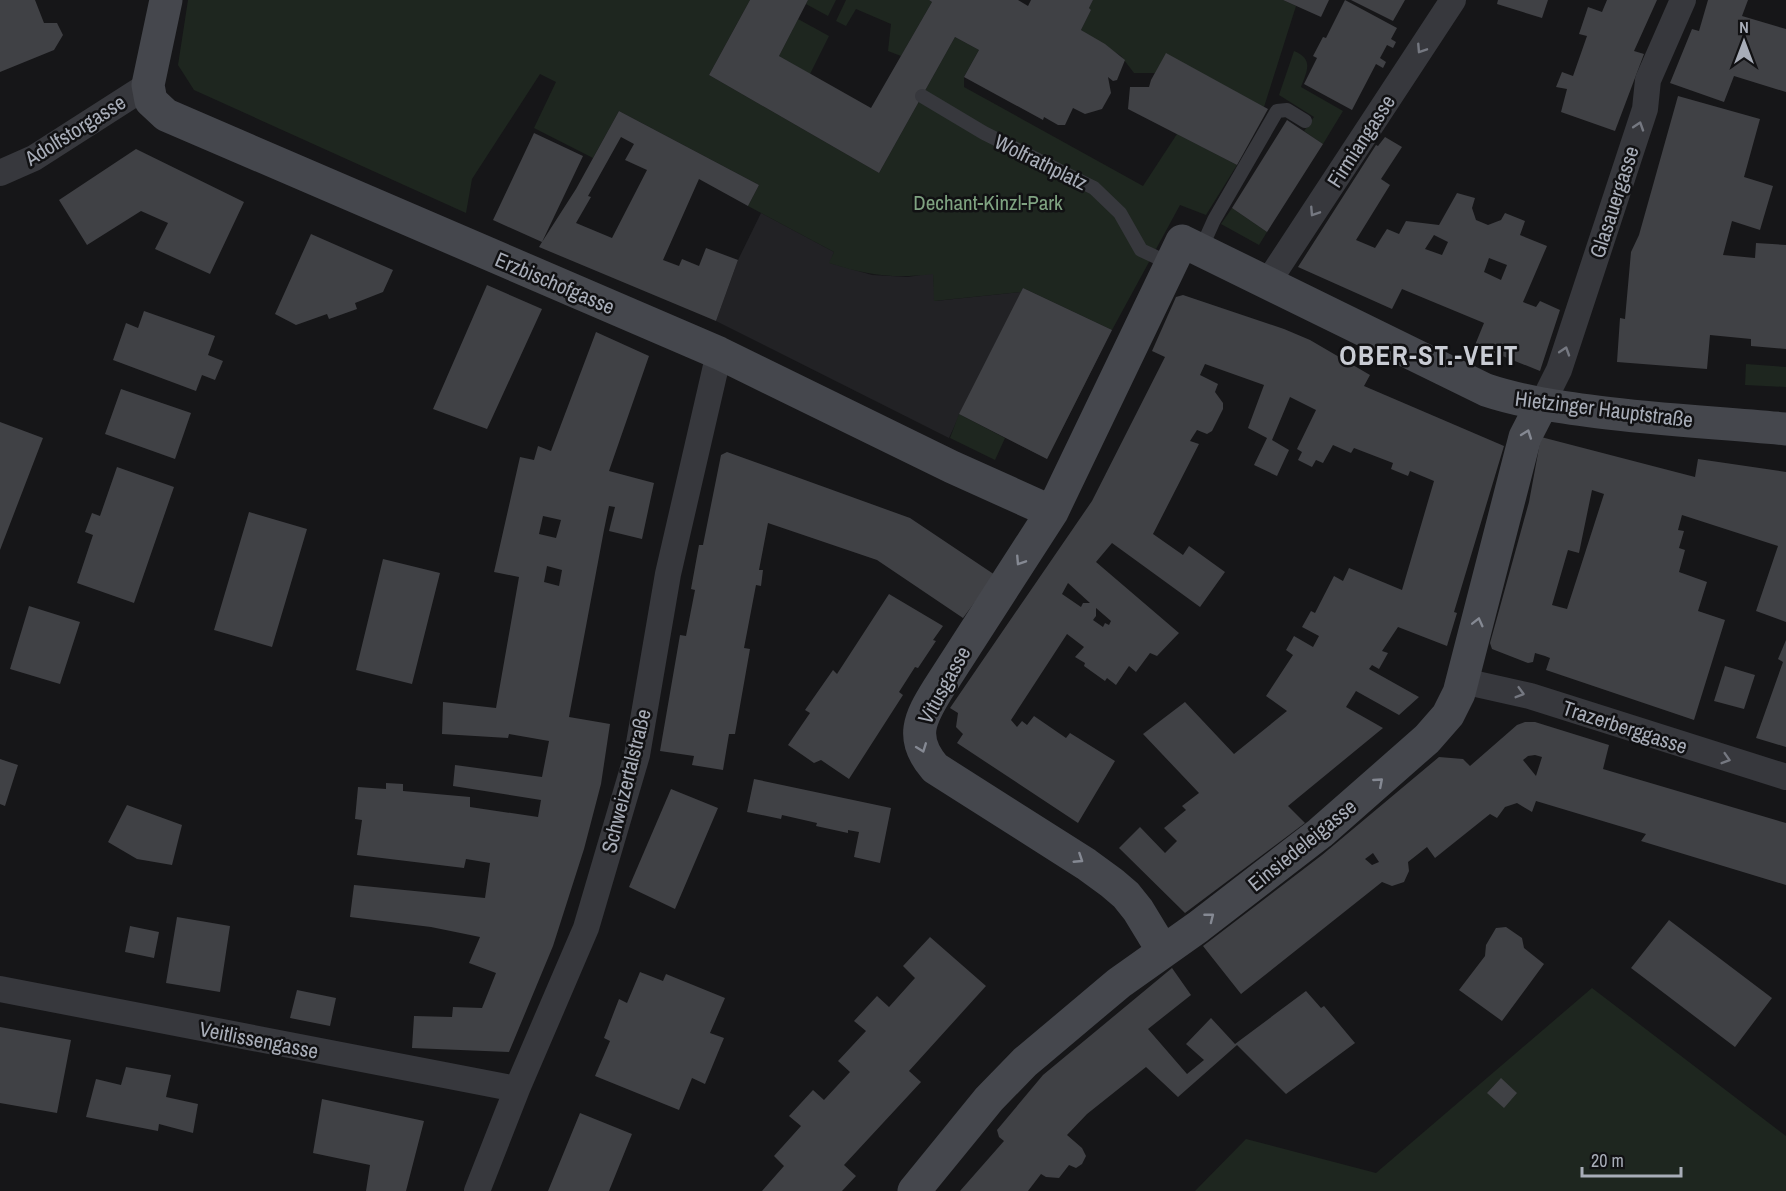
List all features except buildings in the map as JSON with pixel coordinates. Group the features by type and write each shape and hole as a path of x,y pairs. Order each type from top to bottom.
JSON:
{"street":[{"path":"148,85 166,0"},
{"name":"Firmiangasse","path":"1268,282 1453,0"},
{"name":"Glasauergasse","path":"1542,404 1559,370 1634,143 1645,109 1648,80 1683,0"},
{"name":"Adolfstorgasse","path":"0,173 34,158 148,85"},
{"name":"Erzbischofgasse","path":"148,85 151,101 166,115 719,353 952,467 1052,512"},
{"name":"Wolfrathplatz","path":"1184,252 1268,282"},
{"name":"Vitusgasse","path":"1163,951 1126,895 1086,864 935,768 922,750 919,739 922,718 929,704 1052,512 1133,343 1184,252"},
{"name":"Hietzinger Hauptstraße","path":"1268,282 1485,390 1542,404 1640,416 1786,429"},
{"name":"Schweizertalstraße","path":"477,1191 586,928 637,755 668,573 719,353"},
{"name":"Einsiedeleigasse","path":"914,1191 1008,1078 1119,983 1320,833 1413,753 1448,715 1463,681 1525,437 1542,404"},
{"name":"Trazerberggasse","path":"1463,681 1530,696 1786,777"},
{"name":"Veitlissengasse","path":"0,989 518,1089"}],"lane":[{"name":"Wolfrathplatz","path":"922,96 984,133 1094,188 1120,213 1141,250 1156,256 1184,252"},
{"path":"1184,252 1214,220 1277,111 1287,110 1305,121"}],"shaded area":[{"path":"761,213 834,252 830,263 872,275 908,277 933,273 935,301 1020,292 1023,288 1112,330 1047,459 960,414 949,438 716,321 738,260"}],"green space":[{"name":"Dechant-Kinzl-Park","path":"188,0 750,0 709,75 879,173 955,37 979,50 964,77 964,87 1143,186 1177,134 1237,165 1206,215 1180,205 1112,330 1023,288 1021,292 934,301 933,274 880,275 829,263 834,252 748,206 759,185 619,111 593,158 534,128 556,82 540,74 472,179 466,213 194,90 178,65"},
{"path":"808,0 836,0 828,16 806,4"},
{"path":"846,0 929,0 932,2 901,56 888,51 891,24 856,9 846,26 836,21"},
{"path":"1093,0 1283,0 1296,6 1264,107 1166,54 1155,73 1134,73 1121,56 1081,30 1091,10 1089,8"},
{"path":"798,19 829,36 810,74 779,56"},
{"path":"1294,51 1307,62 1307,71 1301,87 1343,111 1323,144 1304,131 1314,117 1279,95"},
{"path":"1232,208 1267,232 1259,245 1221,224"},
{"path":"1746,364 1786,367 1786,387 1745,385"},
{"path":"959,414 1005,438 995,460 950,438"},
{"path":"1592,988 1786,1136 1786,1191 1195,1191 1246,1139 1376,1173"}],"district":[{"name":"OBER-ST.-VEIT","path":"1429,355"}]}
